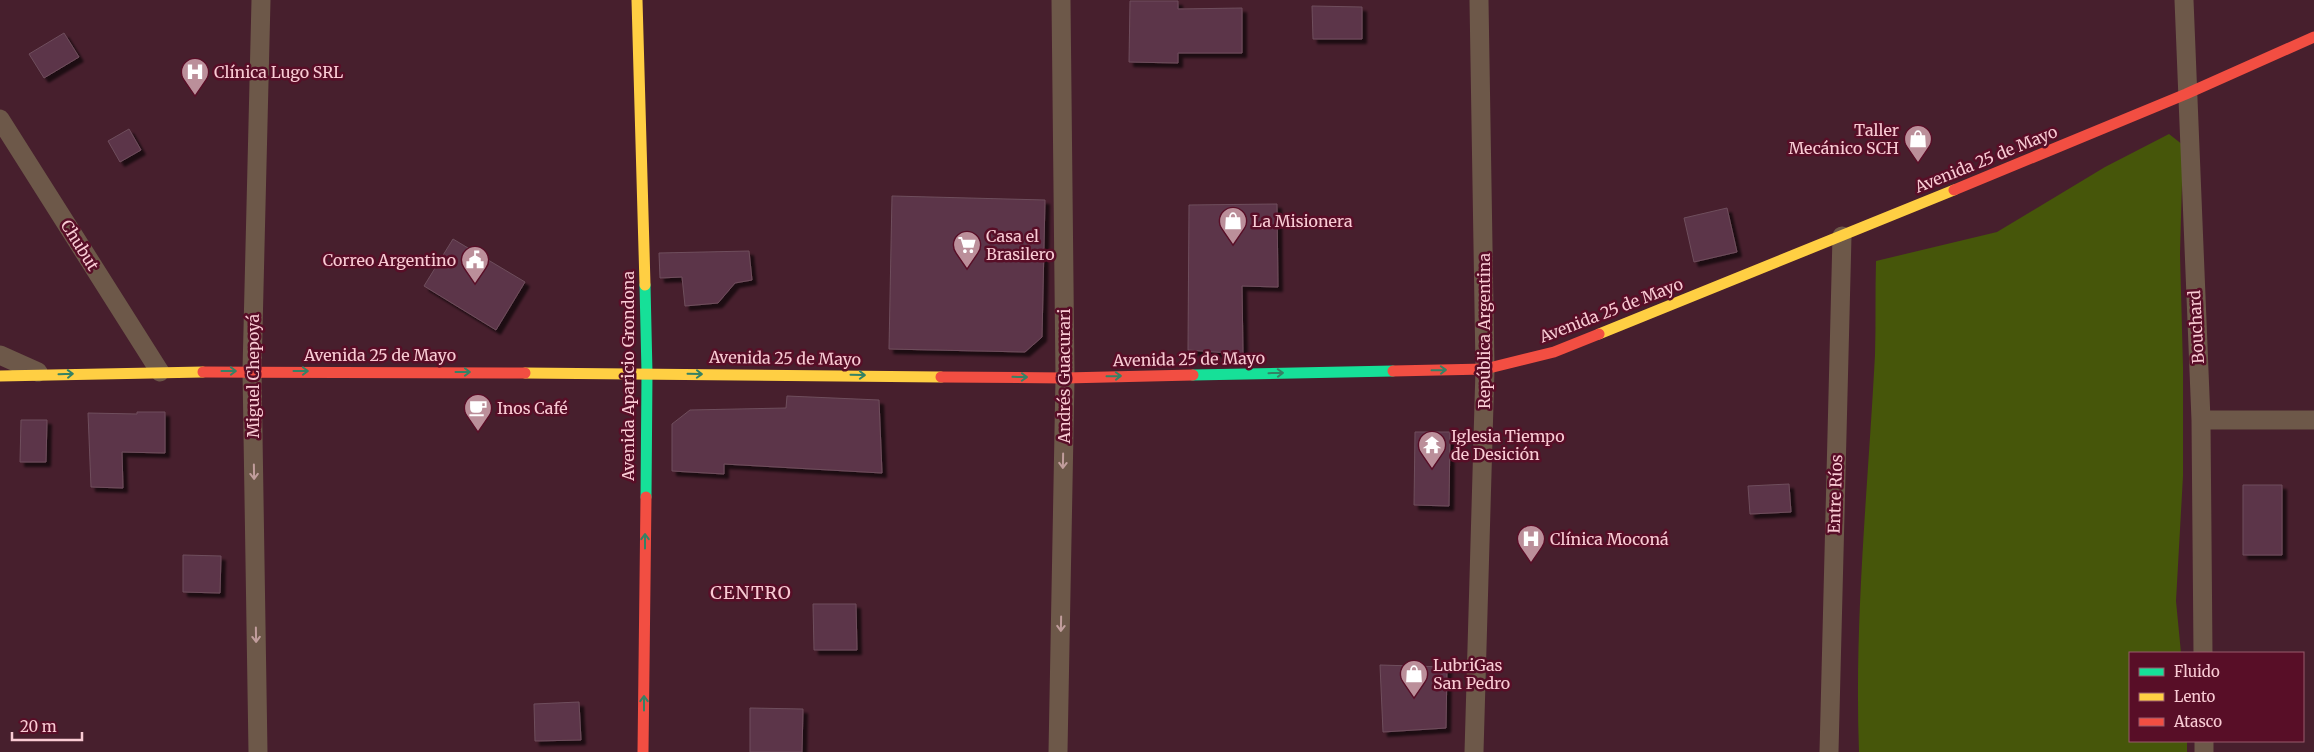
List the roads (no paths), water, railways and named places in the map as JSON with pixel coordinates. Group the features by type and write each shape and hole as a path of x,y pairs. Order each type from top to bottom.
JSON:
{"main road":[{"name":"Avenida Aparicio Grondona","path":"637,0 646,373 644,752"},
{"name":"Avenida 25 de Mayo","path":"0,376 252,371 1065,378 1485,369 1554,352 2186,94 2314,37"}],"street":[{"name":"Miguel Chepoyá","path":"258,752 252,371 261,0"},
{"name":"Andrés Guacurari","path":"1058,752 1065,378 1061,0"},
{"name":"República Argentina","path":"1474,752 1485,369 1479,0"},
{"name":"Bouchard","path":"2184,0 2186,94 2201,420 2203,652"},
{"name":"Chubut","path":"0,119 160,372"},
{"name":"Entre Ríos","path":"1829,752 1842,236"},
{"path":"0,355 45,375"},
{"path":"2201,420 2314,420"}],"place":[{"name":"Clínica Lugo SRL","path":"195,96"},
{"name":"Taller Mecánico SCH","path":"1918,163"},
{"name":"La Misionera","path":"1233,245"},
{"name":"Casa el Brasilero","path":"967,269"},
{"name":"Correo Argentino","path":"475,284"},
{"name":"Inos Café","path":"478,432"},
{"name":"Iglesia Tiempo de Desición","path":"1432,469"},
{"name":"Clínica Moconá","path":"1531,563"},
{"name":"LubriGas San Pedro","path":"1414,698"}],"district":[{"name":"CENTRO","path":"751,593"}]}
